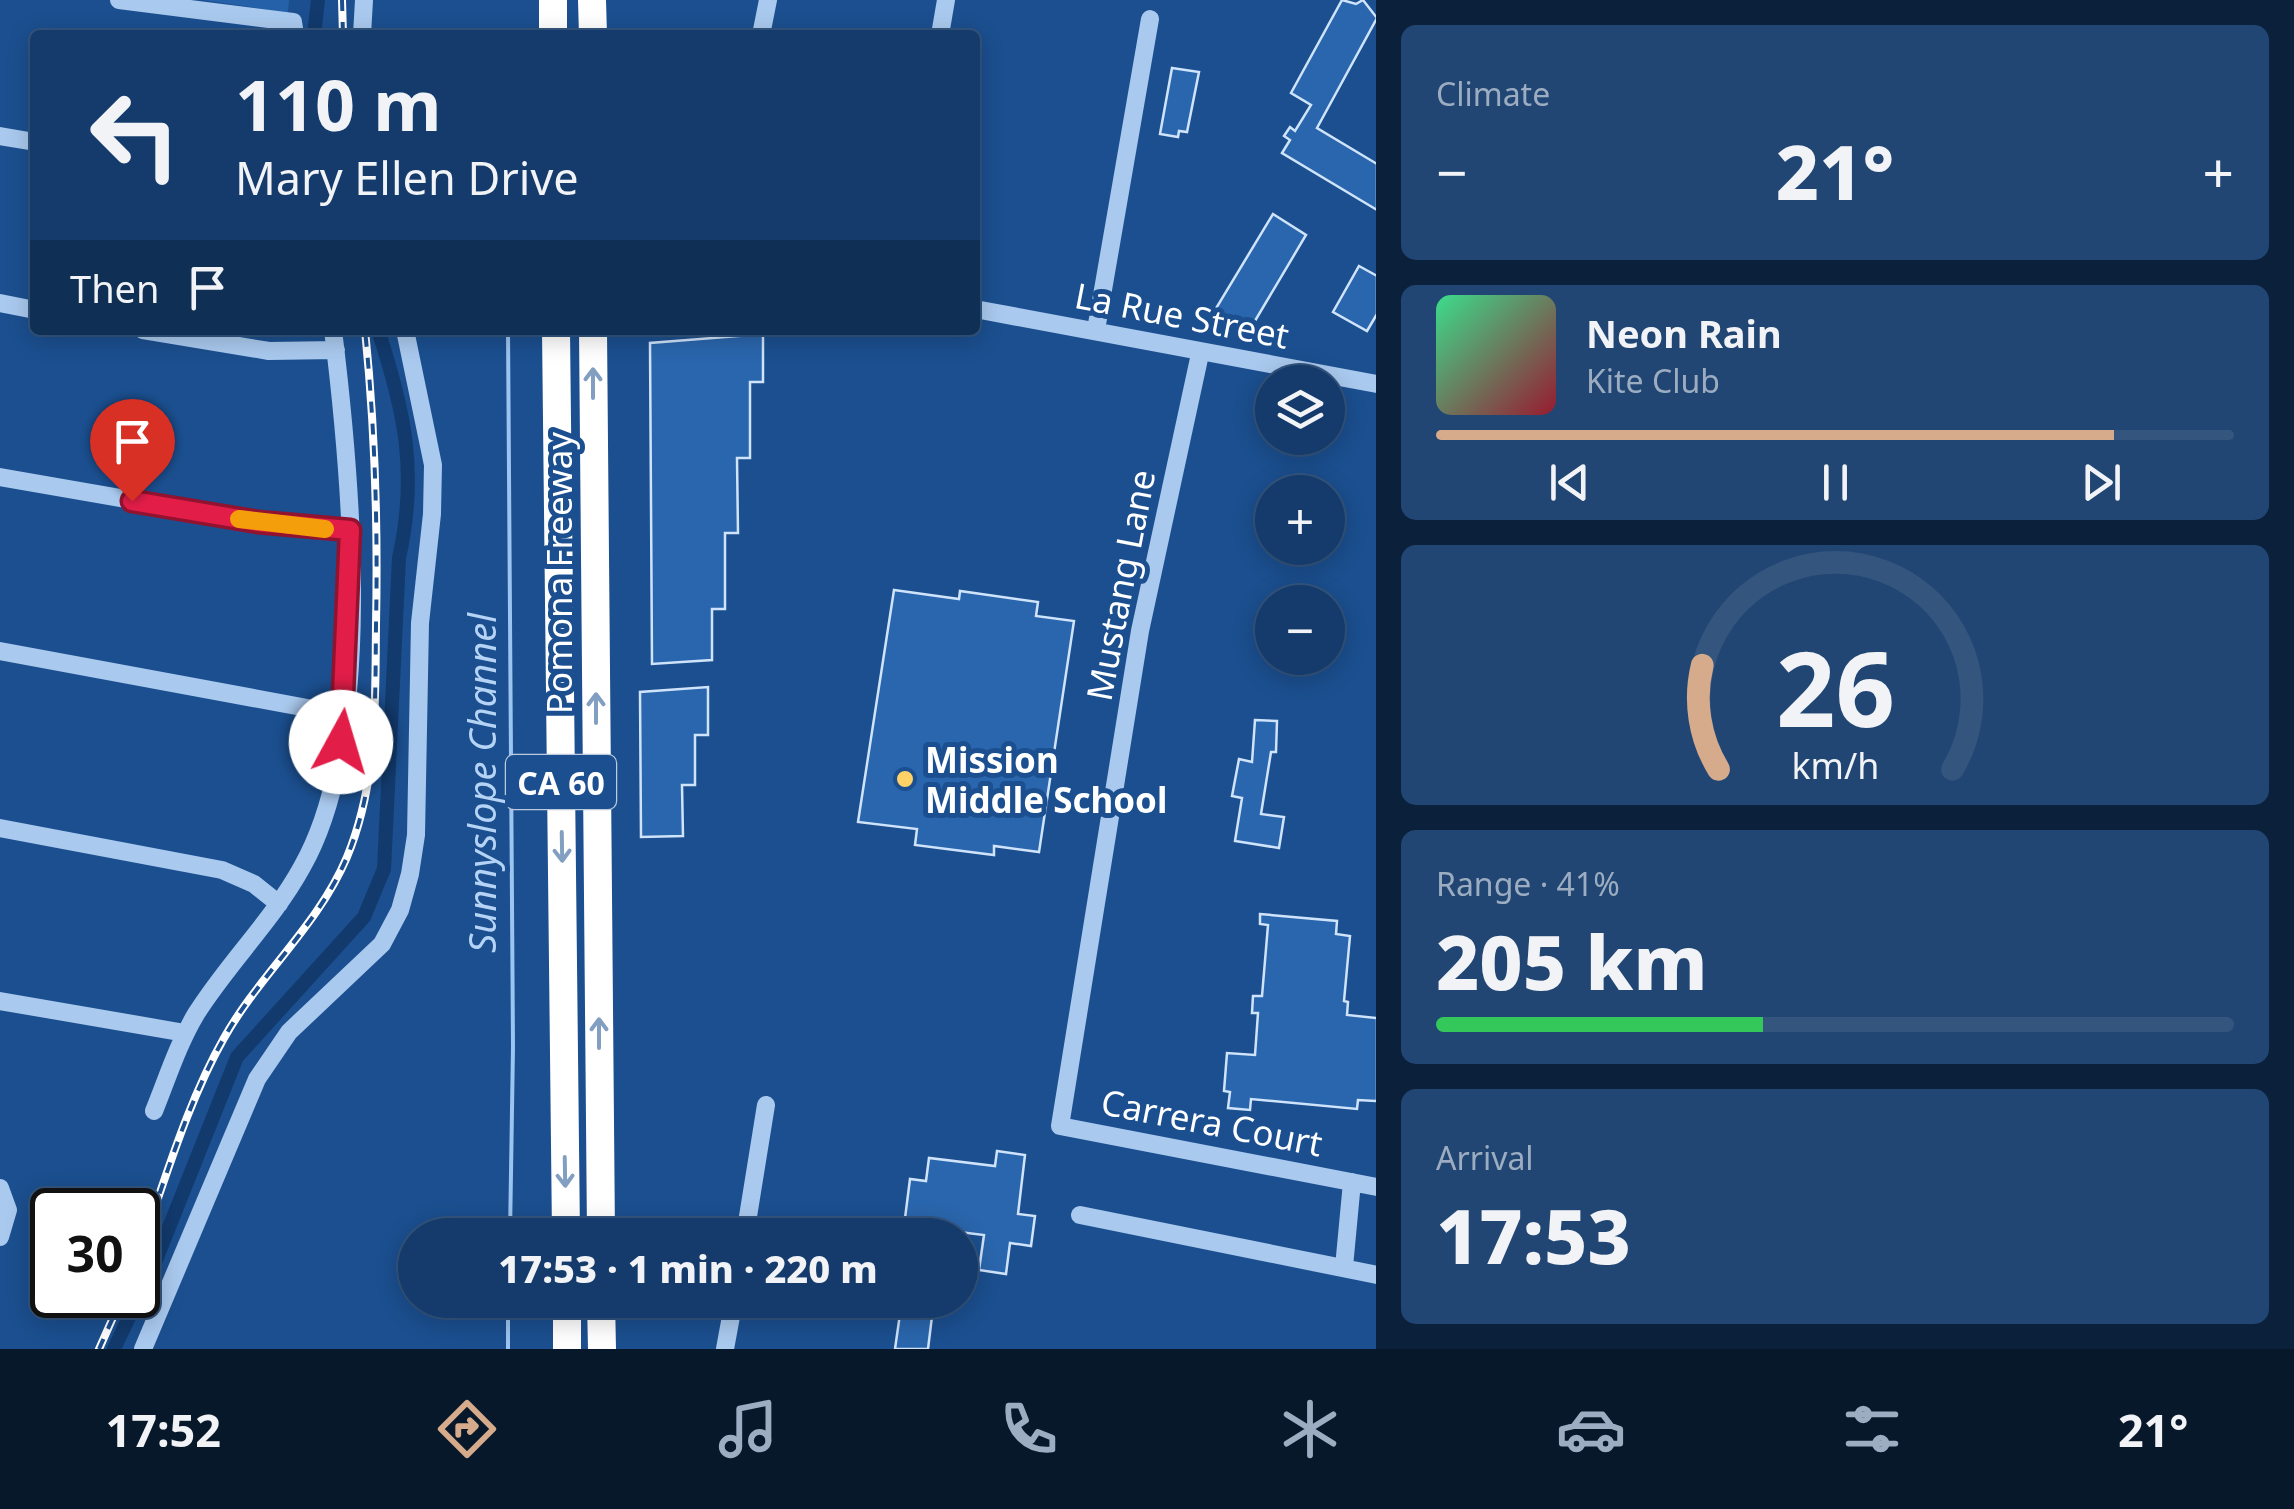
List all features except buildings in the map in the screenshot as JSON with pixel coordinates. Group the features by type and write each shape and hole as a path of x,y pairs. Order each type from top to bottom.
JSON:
{"highway":[{"path":"553,0 553,30"},
{"path":"592,0 592,30"},
{"name":"Pomona Freeway","path":"556,335 566,1218"},
{"name":"Pomona Freeway","path":"593,335 601,1218"},
{"path":"567,1318 567,1349"},
{"path":"602,1318 602,1349"}],"street":[{"path":"120,0 294,28"},
{"path":"362,30 364,0"},
{"path":"763,30 768,0"},
{"path":"941,30 946,0"},
{"path":"1096,330 1150,19"},
{"path":"0,136 30,141"},
{"path":"0,303 30,309"},
{"name":"La Rue Street","path":"980,310 1376,384"},
{"path":"173,335 269,351 336,350"},
{"path":"154,1111 186,1033 233,960 279,904 326,817 345,715 350,530 334,335"},
{"path":"143,1349 257,1080 289,1032 382,944 400,910 410,874 416,835 420,624 433,465 406,335"},
{"name":"Mustang Lane","path":"1060,1126 1140,630 1200,354"},
{"path":"0,477 258,522 350,530"},
{"path":"0,651 345,715"},
{"path":"0,828 222,870 254,884 279,904"},
{"path":"0,1002 186,1033"},
{"path":"748,1218 766,1105"},
{"name":"Carrera Court","path":"1060,1126 1376,1187"},
{"name":"Carrera Court","path":"1344,1267 1352,1182"},
{"path":"0,1238 8,1210 2,1190"},
{"path":"1080,1215 1376,1275"},
{"path":"726,1349 731,1318"}],"shaded area":[{"path":"203,0 289,0 288,13"}],"waterway":[{"path":"315,30 318,0"},
{"path":"114,1349 156,1260 237,1057 364,917 384,869 399,558 408,470 402,416 379,335"},
{"name":"Sunnyslope Channel","path":"508,335 513,1047 510,1218"},
{"name":"Sunnyslope Channel","path":"508,1318 508,1349"}],"railway":[{"path":"342,0 343,30"},
{"path":"160,1193 210,1064 238,1015 335,882 357,829 364,800 375,713 377,588 365,335"},
{"path":"99,1349 113,1318"}],"slow traffic":[{"path":"239,519 325,529"}],"place":[{"name":"Mission Middle School","path":"905,779"}],"route":[{"path":"132,501 258,522 350,530 349,626 341,742"}]}
